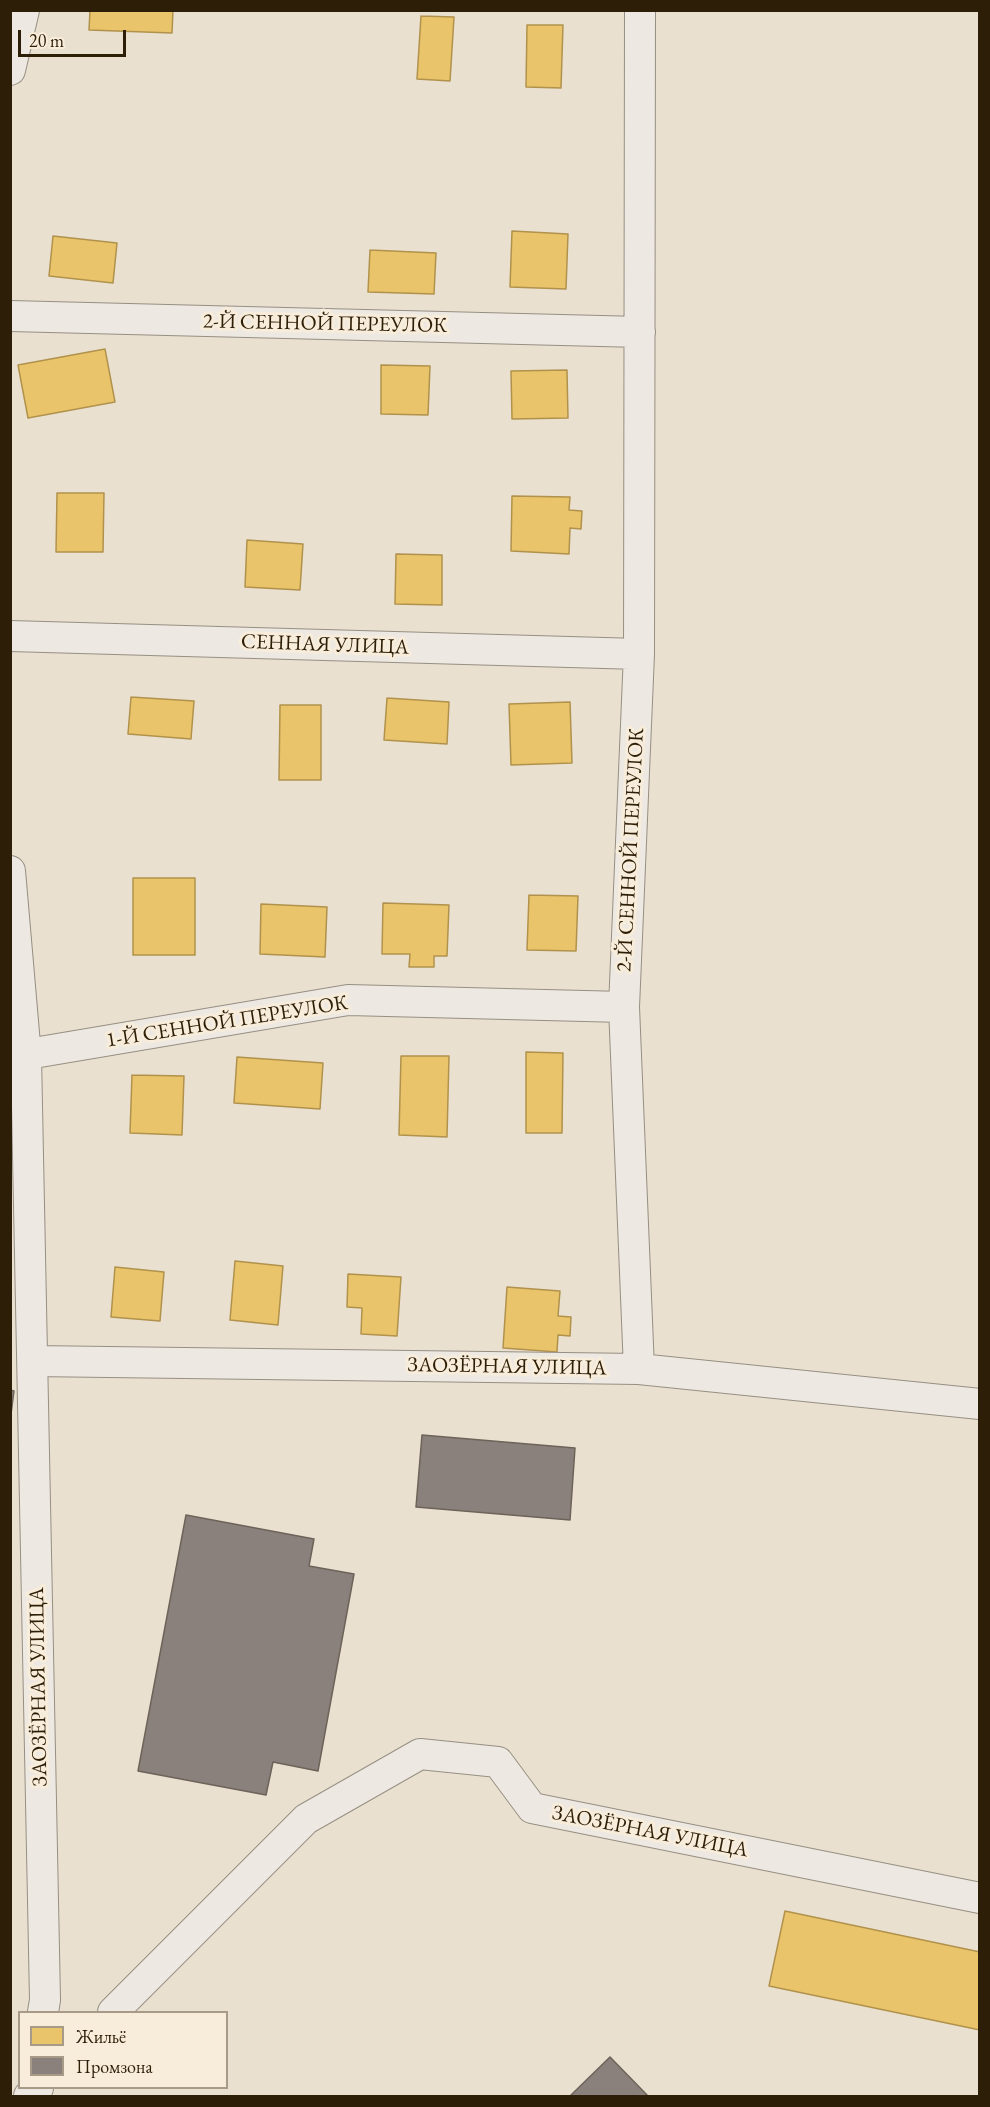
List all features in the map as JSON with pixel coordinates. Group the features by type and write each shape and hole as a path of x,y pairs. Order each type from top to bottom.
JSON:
{"street":[{"path":"10,70 24,10"},
{"name":"2-Й СЕННОЙ ПЕРЕУЛОК","path":"639,1369 624,1007 639,654 640,10"},
{"name":"2-Й СЕННОЙ ПЕРЕУЛОК","path":"10,316 640,332"},
{"name":"СЕННАЯ УЛИЦА","path":"10,636 639,654"},
{"name":"ЗАОЗЁРНАЯ УЛИЦА","path":"10,871 33,1361 45,2000 42,2011"},
{"name":"1-Й СЕННОЙ ПЕРЕУЛОК","path":"18,1056 348,1000 624,1007"},
{"name":"ЗАОЗЁРНАЯ УЛИЦА","path":"33,1361 639,1369 980,1404"},
{"name":"ЗАОЗЁРНАЯ УЛИЦА","path":"115,2011 306,1819 420,1754 498,1762 532,1808 980,1899"}],"building: Жильё":[{"path":"90,10 173,10 172,33 89,30"},
{"path":"421,16 454,17 450,81 417,79"},
{"path":"527,25 563,25 561,88 526,87"},
{"path":"512,231 568,234 566,289 510,287"},
{"path":"53,236 117,243 113,283 49,276"},
{"path":"370,250 436,253 434,294 368,292"},
{"path":"105,349 115,402 28,418 18,365"},
{"path":"381,365 430,366 428,415 381,414"},
{"path":"567,370 568,418 512,419 511,371"},
{"path":"57,493 104,493 103,552 56,552"},
{"path":"512,496 570,497 569,510 582,511 581,529 570,528 569,554 511,551"},
{"path":"247,540 303,544 300,590 245,587"},
{"path":"396,554 442,555 442,605 395,604"},
{"path":"131,697 194,701 191,739 128,734"},
{"path":"387,698 449,702 447,744 384,740"},
{"path":"570,702 572,763 511,765 509,704"},
{"path":"280,705 321,705 321,780 279,780"},
{"path":"133,878 195,878 195,955 133,955"},
{"path":"529,895 578,896 576,951 527,950"},
{"path":"383,903 449,905 447,956 434,956 434,967 409,967 410,954 382,954"},
{"path":"261,904 327,907 325,957 260,954"},
{"path":"526,1052 563,1053 562,1133 526,1133"},
{"path":"401,1056 449,1056 447,1137 399,1135"},
{"path":"237,1057 323,1063 320,1109 234,1103"},
{"path":"132,1075 184,1076 182,1135 130,1133"},
{"path":"235,1261 283,1266 278,1325 230,1320"},
{"path":"115,1267 164,1272 160,1321 111,1317"},
{"path":"348,1274 401,1277 397,1336 361,1334 362,1308 347,1307"},
{"path":"507,1287 560,1291 558,1316 571,1317 570,1336 558,1335 557,1352 503,1348"},
{"path":"785,1911 980,1952 980,2030 769,1986"}],"building: Промзона":[{"path":"10,1390 14,1391 10,1422"},
{"path":"422,1435 575,1448 570,1520 416,1507"},
{"path":"186,1515 314,1539 309,1566 354,1574 318,1771 273,1762 266,1795 138,1771"},
{"path":"610,2057 648,2096 570,2096"}]}
